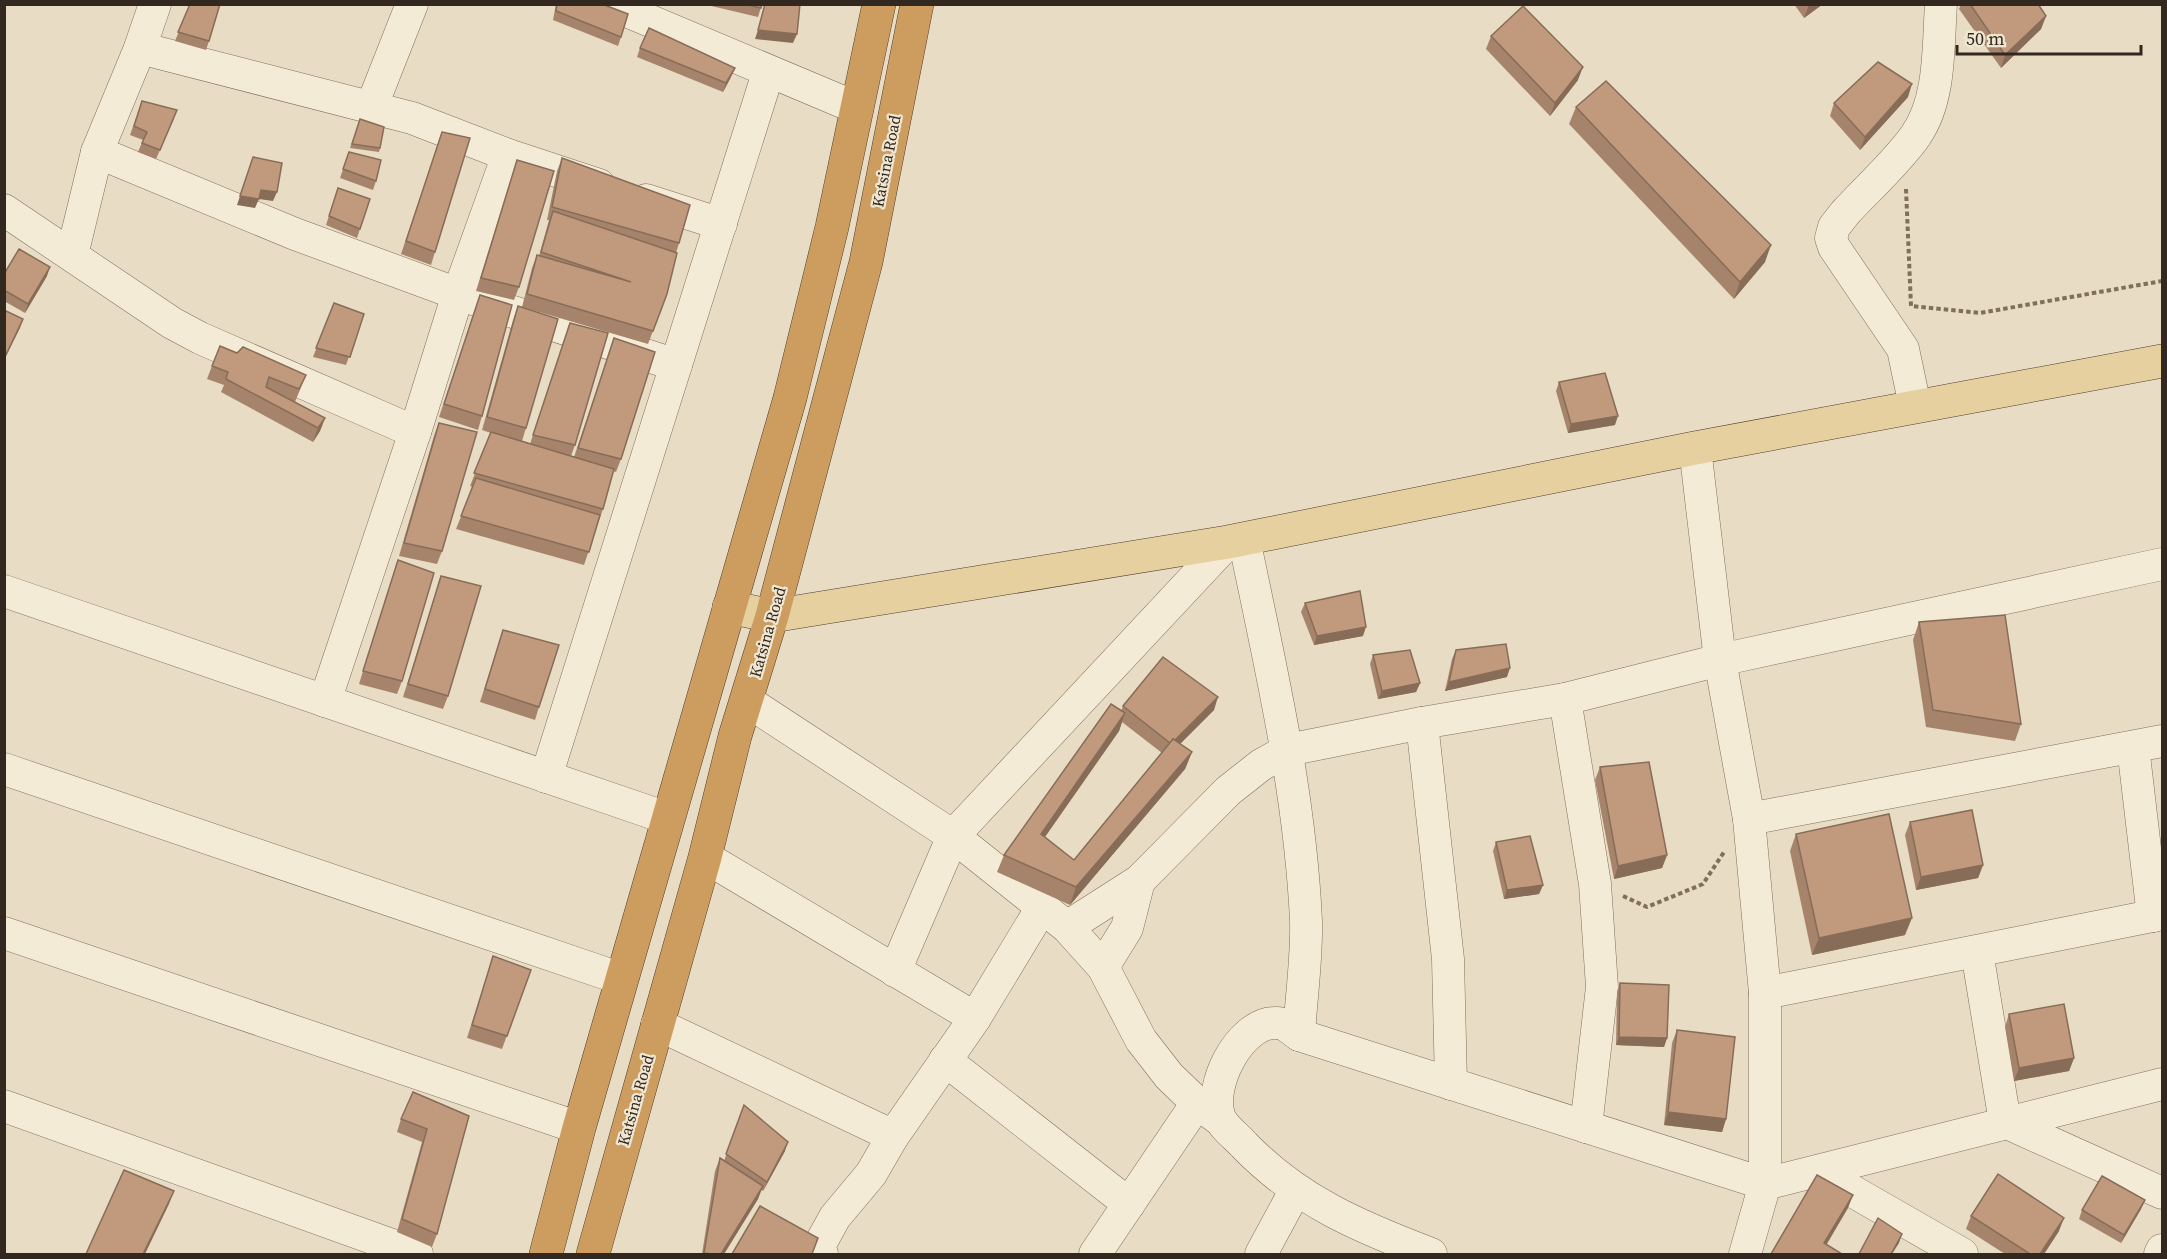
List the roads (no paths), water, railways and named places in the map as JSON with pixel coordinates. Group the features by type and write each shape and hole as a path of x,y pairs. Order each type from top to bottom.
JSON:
{"highway":[{"path":"546,1254 579,1128 667,818 790,398 879,4"},
{"name":"Katsina Road","path":"593,1254 705,857 735,736 772,616 866,262 917,4"}],"main road":[{"path":"729,607 772,616 1236,540 1695,448 2163,361"}],"street":[{"path":"72,255 97,152 140,48 155,4"},
{"path":"371,108 412,4"},
{"path":"610,4 768,73 857,108"},
{"path":"1915,406 1903,349 1840,259 1831,238 1839,220 1917,134 1929,106 1935,77 1941,4"},
{"path":"140,48 412,118 508,155 721,224"},
{"path":"546,777 768,73"},
{"path":"97,152 295,234 458,294 676,365"},
{"path":"325,701 415,432 458,294 508,155"},
{"path":"4,210 172,323 200,338 415,432"},
{"path":"1695,448 1720,660 1749,819 1765,993 1765,1184 1745,1254"},
{"path":"1236,540 1288,750 1302,854 1306,924 1299,1035"},
{"path":"895,970 953,837 1236,540"},
{"path":"1067,927 1139,881 1228,790 1261,765 1288,750 1422,723 1565,699 1720,660 2163,564"},
{"path":"4,591 667,818"},
{"path":"1565,699 1595,884 1602,987 1586,1127"},
{"path":"747,701 953,837 1041,909 1067,927 1103,967 1141,1040 1169,1076 1295,1191 1359,1226 1431,1254"},
{"path":"1422,723 1448,959 1451,1084"},
{"path":"1749,819 2148,744 2158,915 1765,993"},
{"path":"4,769 622,979"},
{"path":"705,857 975,1018"},
{"path":"1103,967 1127,928 1139,881"},
{"path":"822,1254 819,1246 825,1232 871,1174 893,1136 975,1018 1041,909"},
{"path":"4,933 579,1128"},
{"path":"1977,952 2005,1122"},
{"path":"1095,1254 1129,1204 1208,1112 1215,1100 1224,1067 1244,1039 1262,1026 1276,1022 1288,1026 1299,1035 1765,1184 2163,1084"},
{"path":"657,1024 893,1136"},
{"path":"945,1060 1129,1204"},
{"path":"4,1106 417,1254"},
{"path":"2005,1122 2163,1194"},
{"path":"1819,1172 1962,1254"},
{"path":"1261,1254 1295,1191"},
{"path":"2160,1254 2163,1250"}]}
